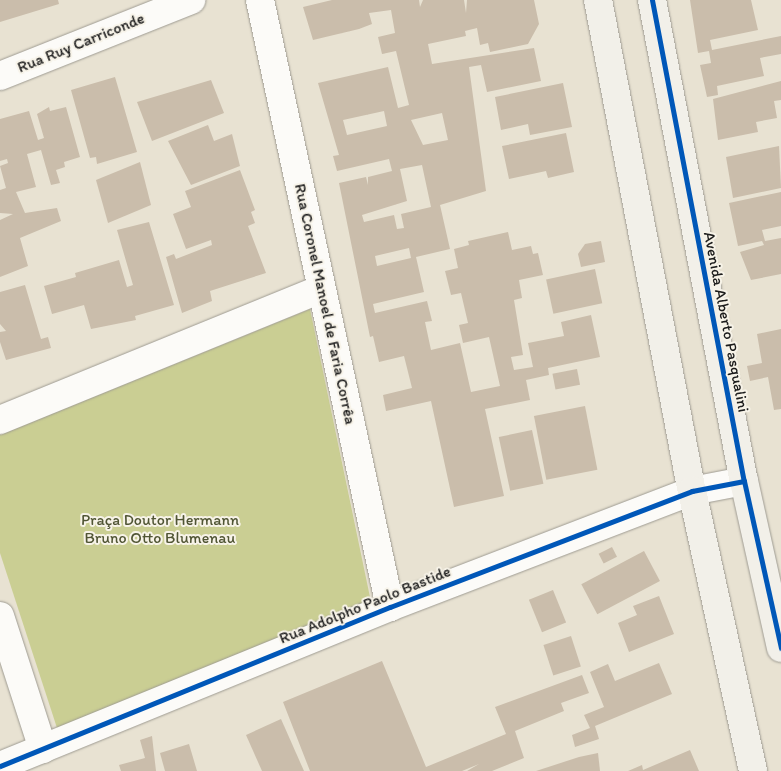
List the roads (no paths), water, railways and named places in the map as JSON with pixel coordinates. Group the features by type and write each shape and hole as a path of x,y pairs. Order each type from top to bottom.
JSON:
{"main road":[{"path":"598,0 692,491 753,771"},
{"name":"Avenida Alberto Pasqualini","path":"652,0 744,481 781,648"}],"street":[{"name":"Rua Ruy Carriconde","path":"0,76 191,0"},
{"name":"Rua Coronel Manoel de Faria Corrêa","path":"260,0 390,607"},
{"path":"0,420 322,289"},
{"name":"Rua Adolpho Paolo Bastide","path":"0,766 390,607 692,491 744,481"},
{"path":"0,616 43,749"}],"park label":[{"name":"Praça Doutor Hermann Bruno Otto Blumenau","path":"160,529"}]}
